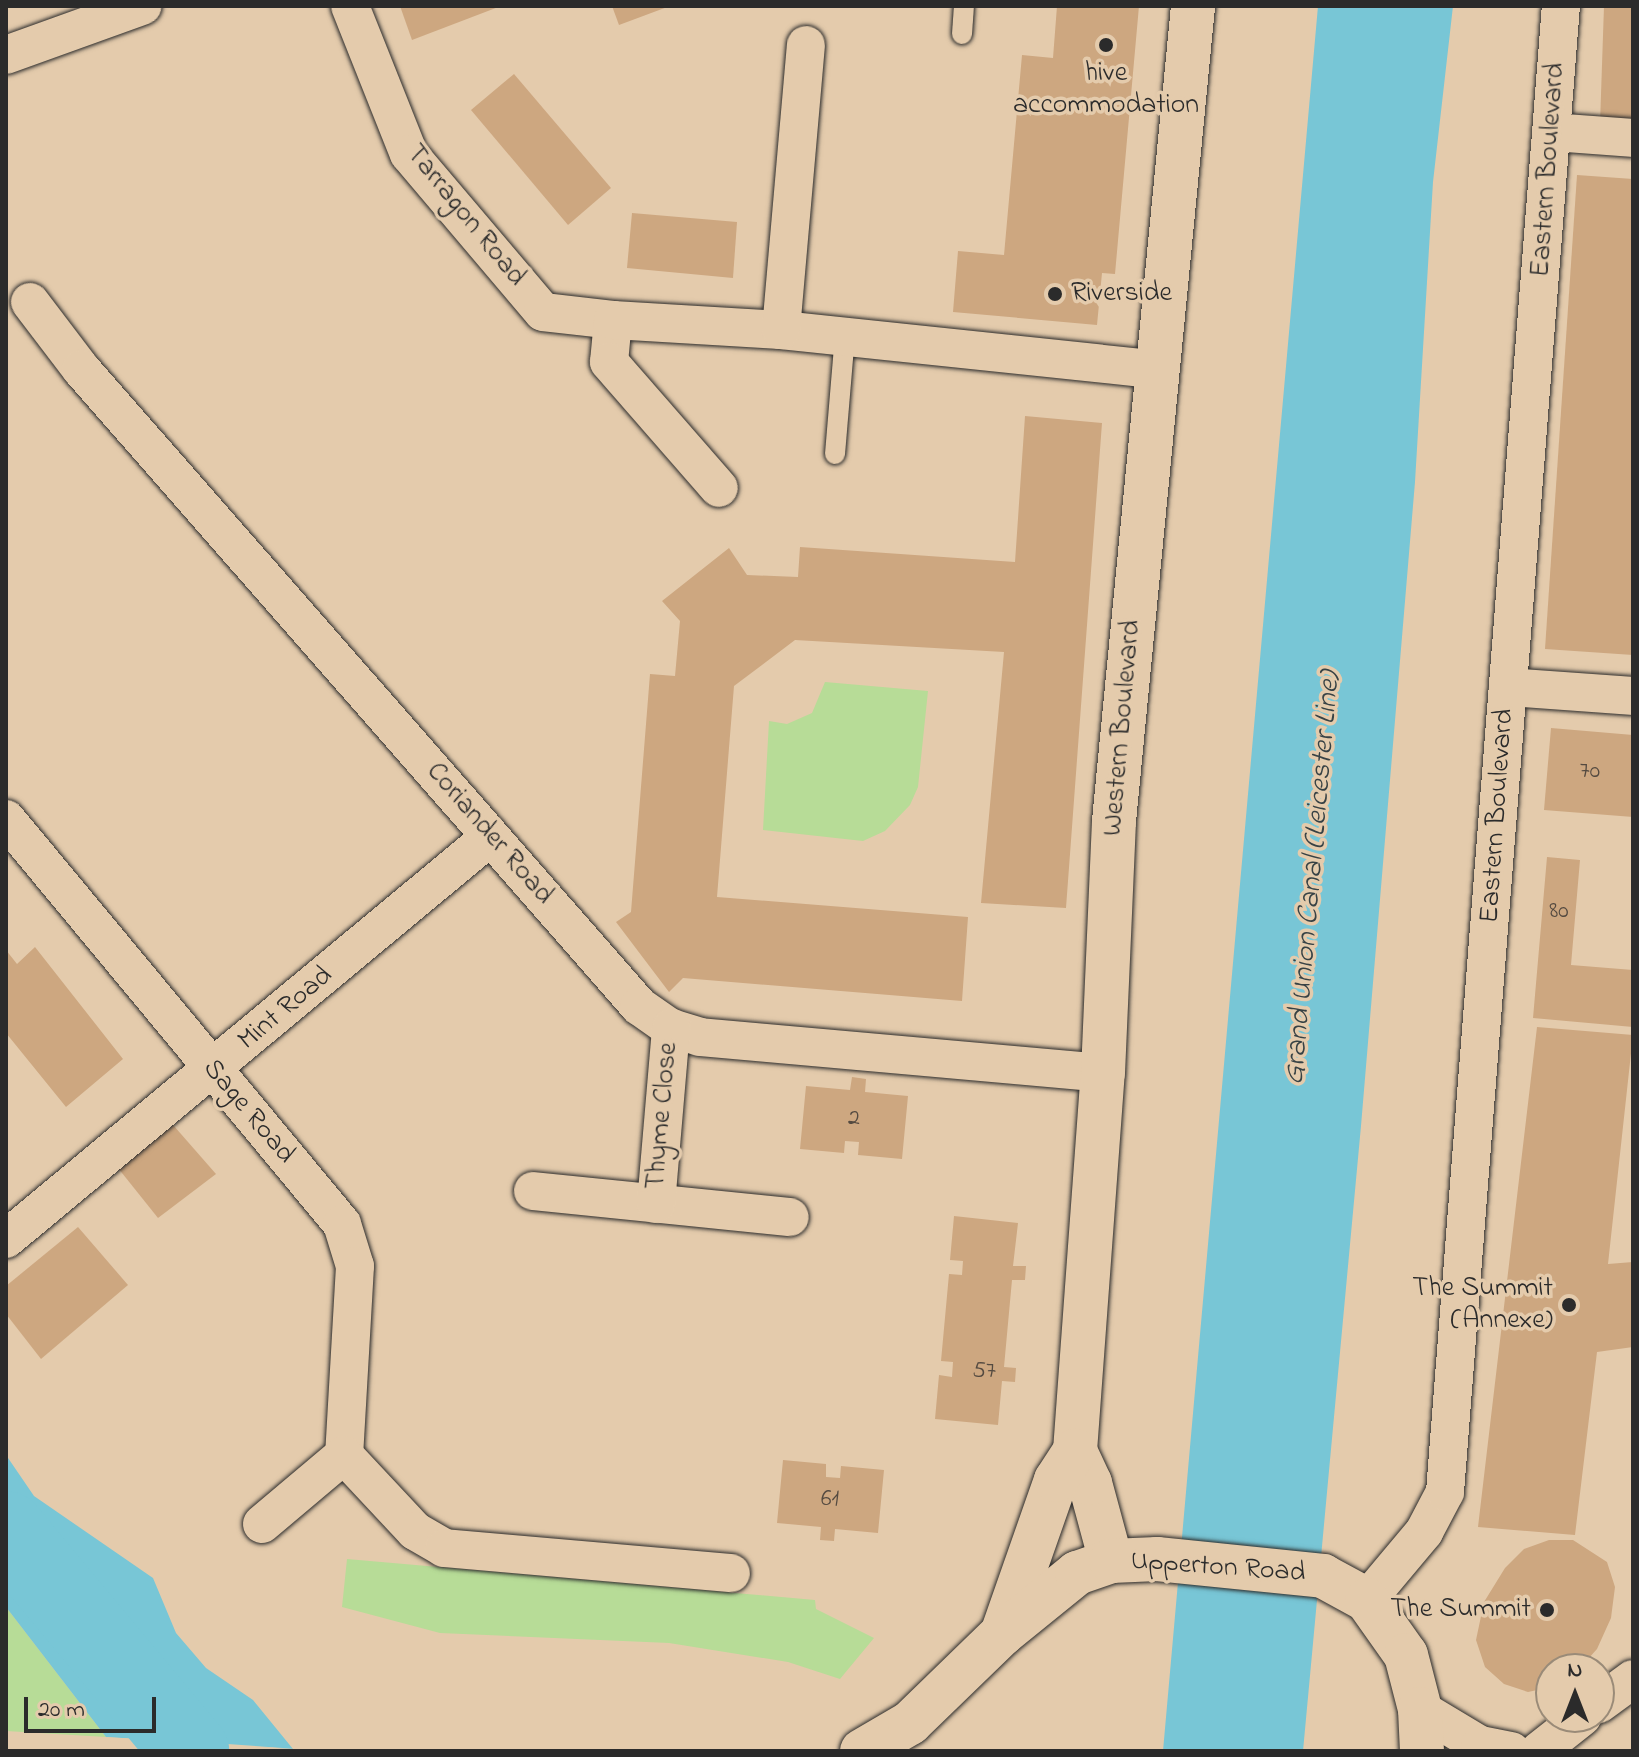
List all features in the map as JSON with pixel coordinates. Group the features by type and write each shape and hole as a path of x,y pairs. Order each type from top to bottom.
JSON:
{"street":[{"path":"6,55 142,6"},
{"name":"Tarragon Road","path":"350,6 409,154 543,312 613,320 781,330 1155,369"},
{"name":"Western Boulevard","path":"1002,1634 1056,1480 1075,1451 1103,1073 1114,821 1155,369 1193,6"},
{"name":"Eastern Boulevard","path":"1367,1600 1424,1532 1445,1492 1561,6"},
{"path":"781,330 806,45"},
{"path":"1552,132 1633,138"},
{"name":"Coriander Road","path":"30,302 81,369 617,986 671,1028 700,1037 1103,1073"},
{"path":"613,320 609,362 719,488"},
{"path":"1508,687 1633,696"},
{"name":"Sage Road","path":"6,819 342,1224 355,1266 344,1455"},
{"name":"Mint Road","path":"6,1239 490,837"},
{"name":"Thyme Close","path":"656,1204 671,1028"},
{"name":"Thyme Close","path":"533,1191 790,1217"},
{"name":"Western Boulevard","path":"1075,1451 1090,1483 1111,1561"},
{"path":"262,1524 344,1455 415,1531 444,1548 731,1573"},
{"name":"Upperton Road","path":"862,1751 912,1737 1002,1634 1077,1573 1111,1561 1157,1559 1323,1576 1367,1600 1406,1655 1421,1730"},
{"path":"1615,1692 1633,1679"},
{"path":"1421,1730 1511,1751"},
{"path":"1539,1751 1562,1733"}],"lane":[{"path":"962,34 964,6"},
{"path":"835,454 845,336"}],"green space":[{"path":"825,682 928,691 918,787 910,805 885,831 863,841 763,830 769,721 787,724 812,713"},
{"path":"347,1559 815,1600 816,1609 874,1638 840,1679 788,1662 669,1643 440,1633 342,1607"},
{"path":"6,1607 106,1737 6,1731"}],"water":[{"name":"Grand Union Canal (Leicester Line)","path":"1318,6 1453,6 1433,182 1415,482 1361,1126 1303,1751 1163,1751"},
{"path":"6,1455 34,1496 153,1578 176,1633 206,1668 253,1700 293,1749 106,1737 6,1607"}],"pier":[{"path":"101,1737 184,1741 297,1749 106,1741"}],"building":[{"path":"400,6 501,6 412,40"},
{"path":"612,6 670,6 619,25"},
{"path":"1057,6 1139,6 1115,274 1102,273 1097,325 953,312 958,251 1004,255 1022,55 1053,58"},
{"path":"1604,6 1633,6 1633,125 1600,124"},
{"path":"514,74 611,188 568,225 471,110"},
{"path":"1577,175 1633,179 1633,655 1545,649"},
{"path":"632,213 737,222 733,278 627,268"},
{"path":"1025,416 1102,423 1066,908 981,903 1004,652 795,640 734,686 717,897 968,917 962,1001 683,978 669,992 616,922 631,912 650,674 675,676 680,621 662,601 729,548 747,575 798,577 800,547 1015,562"},
{"path":"1551,728 1633,735 1633,817 1544,810"},
{"path":"1547,857 1580,860 1571,965 1633,970 1633,1027 1533,1018"},
{"path":"35,947 123,1059 66,1107 6,1033 6,950 17,964"},
{"name":"The Summit (Annexe)","path":"1537,1027 1633,1035 1608,1264 1633,1262 1633,1347 1597,1352 1575,1535 1478,1527"},
{"path":"852,1077 866,1079 865,1092 908,1096 902,1159 858,1155 859,1142 845,1141 844,1153 800,1149 806,1086 850,1090"},
{"path":"167,1118 216,1174 158,1218 114,1163"},
{"path":"954,1216 1018,1223 1013,1266 1026,1266 1025,1280 1012,1280 1004,1367 1016,1368 1015,1382 1002,1381 998,1425 935,1419 939,1375 952,1377 953,1362 941,1361 949,1274 962,1275 963,1261 950,1260"},
{"path":"78,1227 128,1285 41,1359 6,1314 6,1286"},
{"path":"783,1460 826,1464 826,1477 840,1478 841,1466 884,1470 878,1533 835,1529 834,1541 820,1540 821,1527 777,1523"},
{"name":"The Summit","path":"1549,1540 1573,1540 1607,1562 1615,1587 1611,1618 1597,1649 1593,1653 1535,1653 1535,1690 1528,1692 1504,1684 1485,1667 1476,1640 1484,1602 1505,1568 1524,1549"}],"waterway":[{"path":"6,1530 190,1751"}],"place":[{"name":"hive accommodation","path":"1106,45"},
{"name":"Riverside","path":"1055,294"},
{"name":"The Summit (Annexe)","path":"1569,1305"},
{"name":"The Summit","path":"1547,1610"}]}
